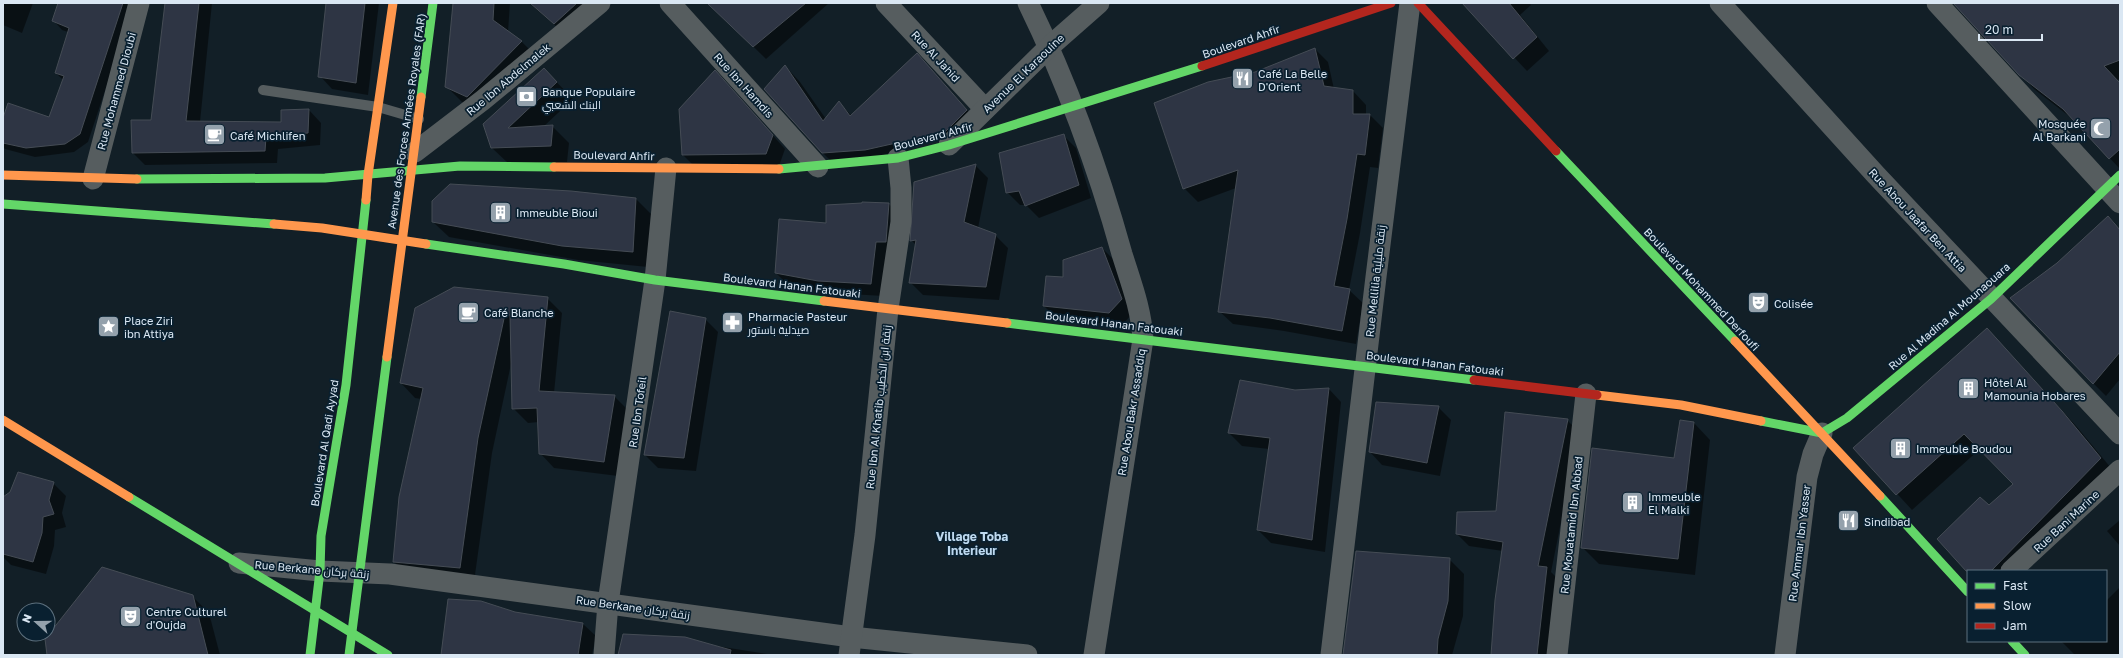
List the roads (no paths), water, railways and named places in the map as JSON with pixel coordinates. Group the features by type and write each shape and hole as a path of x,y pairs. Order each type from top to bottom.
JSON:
{"street":[{"name":"Rue Mohammed Dioubi","path":"93,179 139,3"},
{"path":"364,234 368,175 393,3"},
{"name":"Avenue des Forces Armées Royales (FAR)","path":"402,241 414,161 433,3"},
{"name":"Rue Ibn Abdelmalek","path":"414,161 471,110 600,3"},
{"name":"Rue Ibn Hamdis","path":"670,3 818,167"},
{"name":"Rue Al Jahid","path":"886,3 985,109"},
{"name":"Rue Abou Bakr Assaddiq","path":"1028,3 1050,47 1072,106 1111,215 1141,316 1143,339 1094,655"},
{"name":"Avenue El Karaouine","path":"949,145 1050,47 1099,3"},
{"name":"Boulevard Ahfir","path":"3,175 93,179 325,178 368,175 414,161 492,165 772,170 818,167 898,158 949,145 1196,68 1391,3"},
{"name":"Rue Mellilia زنقة مليلية","path":"1330,655 1366,367 1379,245 1410,3"},
{"name":"Boulevard Mohammed Derfoufi","path":"1418,3 1543,138 1822,433 1967,591"},
{"name":"Rue Abou Jaafar Ben Attia","path":"1720,3 1991,299 2120,434"},
{"path":"1937,3 2113,182 2120,203"},
{"name":"Rue Ibn Al Khatib زنقة ابن الخطيب","path":"850,646 864,535 888,309 901,222 901,188 898,158"},
{"name":"Rue Ibn Tofeil","path":"604,655 608,603 655,280 666,168"},
{"name":"Rue Al Madina Al Mounaouara","path":"1822,433 1847,418 1991,299 2113,182"},
{"name":"Boulevard Hanan Fatouaki","path":"3,204 180,216 322,228 564,264 655,280 1681,405 1822,433"},
{"name":"Boulevard Al Qadi Ayyad","path":"310,655 314,611 320,571 321,536 346,385 364,234"},
{"path":"349,655 402,241"},
{"name":"Rue Mouatamid Ibn Abbad","path":"1557,655 1586,394"},
{"path":"3,420 388,655"},
{"name":"Rue Ammar Ibn Yasser","path":"1785,655 1807,477 1813,454 1822,433"},
{"name":"Rue Bani Marine","path":"2012,570 2120,470"},
{"name":"Rue Berkane زنقة بركان","path":"239,563 360,574 390,574 608,603 850,646 1027,655"},
{"path":"2013,642 2025,655"}],"lane":[{"path":"263,90 378,107 419,119"}],"place":[{"name":"Café La Belle D'Orient","path":"1243,79"},
{"name":"Banque Populaire البنك الشعبي","path":"527,97"},
{"name":"Mosquée Al Barkani","path":"2101,129"},
{"name":"Café Michlifen","path":"215,135"},
{"name":"Immeuble Bioui","path":"500,212"},
{"name":"Colisée","path":"1758,303"},
{"name":"Café Blanche","path":"469,312"},
{"name":"Pharmacie Pasteur صيدلية باستور","path":"733,322"},
{"name":"Place Ziri ibn Attiya","path":"109,326"},
{"name":"Hôtel Al Mamounia Hobares","path":"1968,388"},
{"name":"Immeuble Boudou","path":"1901,448"},
{"name":"Immeuble El Malki","path":"1633,502"},
{"name":"Sindibad","path":"1849,521"},
{"name":"Centre Culturel d'Oujda","path":"130,617"}],"district":[{"name":"Village Toba Interieur","path":"972,543"}]}
